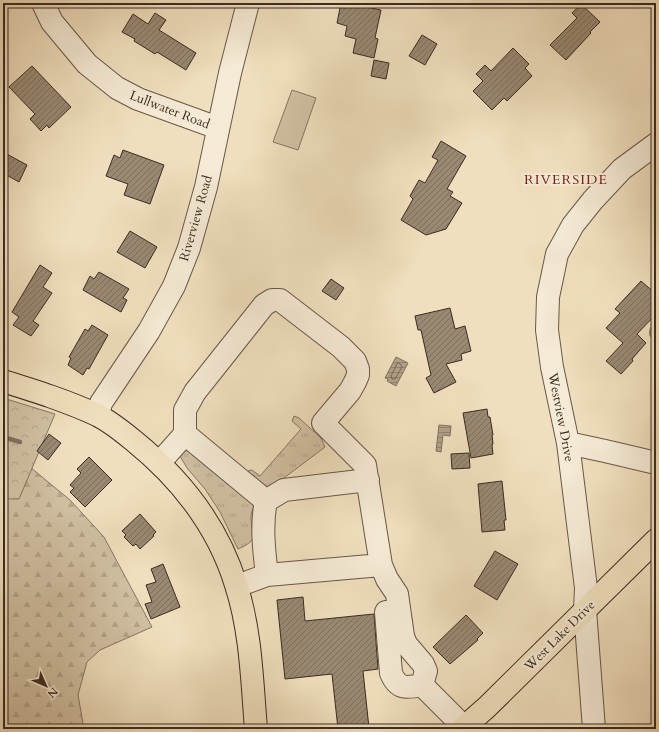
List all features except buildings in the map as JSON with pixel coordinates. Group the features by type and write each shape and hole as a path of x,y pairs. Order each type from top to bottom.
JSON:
{"main road":[{"path":"4,381 41,393 98,415 116,427 160,462 183,487 201,510 218,540 237,586 247,637 256,729"},
{"name":"West Lake Drive","path":"463,728 487,707 656,540"}],"street":[{"name":"Lullwater Road","path":"43,3 52,22 87,64 117,88 138,99 218,128"},
{"name":"Riverview Road","path":"98,415 101,403 149,331 174,286 189,248 206,187 218,128 248,3"},
{"name":"Westview Drive","path":"594,729 585,610 586,588 568,443 552,367 547,330 548,297 557,254 573,225 593,200 622,169 656,144"},
{"path":"160,462 185,434 185,410 195,392 264,305 272,300 280,300 341,347 355,361 358,369 358,375 353,386 323,423 365,465 384,572 384,596 391,673 394,681 399,686 409,687 422,685"},
{"path":"185,434 266,501"},
{"path":"568,443 605,450 656,464"},
{"path":"267,575 263,513 266,501 284,490 368,480"},
{"path":"237,586 267,575 384,572"},
{"path":"384,572 396,594 403,636 406,644 423,664 426,671 422,685"},
{"path":"422,685 463,728"}],"green space":[{"path":"292,90 316,98 298,150 273,142"},
{"path":"3,398 55,414 19,499 3,499"},
{"path":"3,403 25,463 70,500 104,537 152,627 100,650 87,662 78,695 84,729 25,729 3,723"},
{"path":"294,416 299,418 321,438 325,447 272,487 266,489 246,475 248,471 252,470 260,476 301,429 292,421"},
{"path":"189,449 255,504 251,515 253,532 252,539 250,542 238,549 220,512 205,489 187,468 180,456"}],"water":[{"path":"656,323 656,339 650,336 650,328"},
{"path":"396,357 408,363 396,386 387,381 388,379 385,378"},
{"path":"439,425 451,426 450,436 443,435 441,452 436,451"}],"waterway":[{"path":"3,437 20,442"}],"district":[{"name":"RIVERSIDE","path":"566,179"}]}
